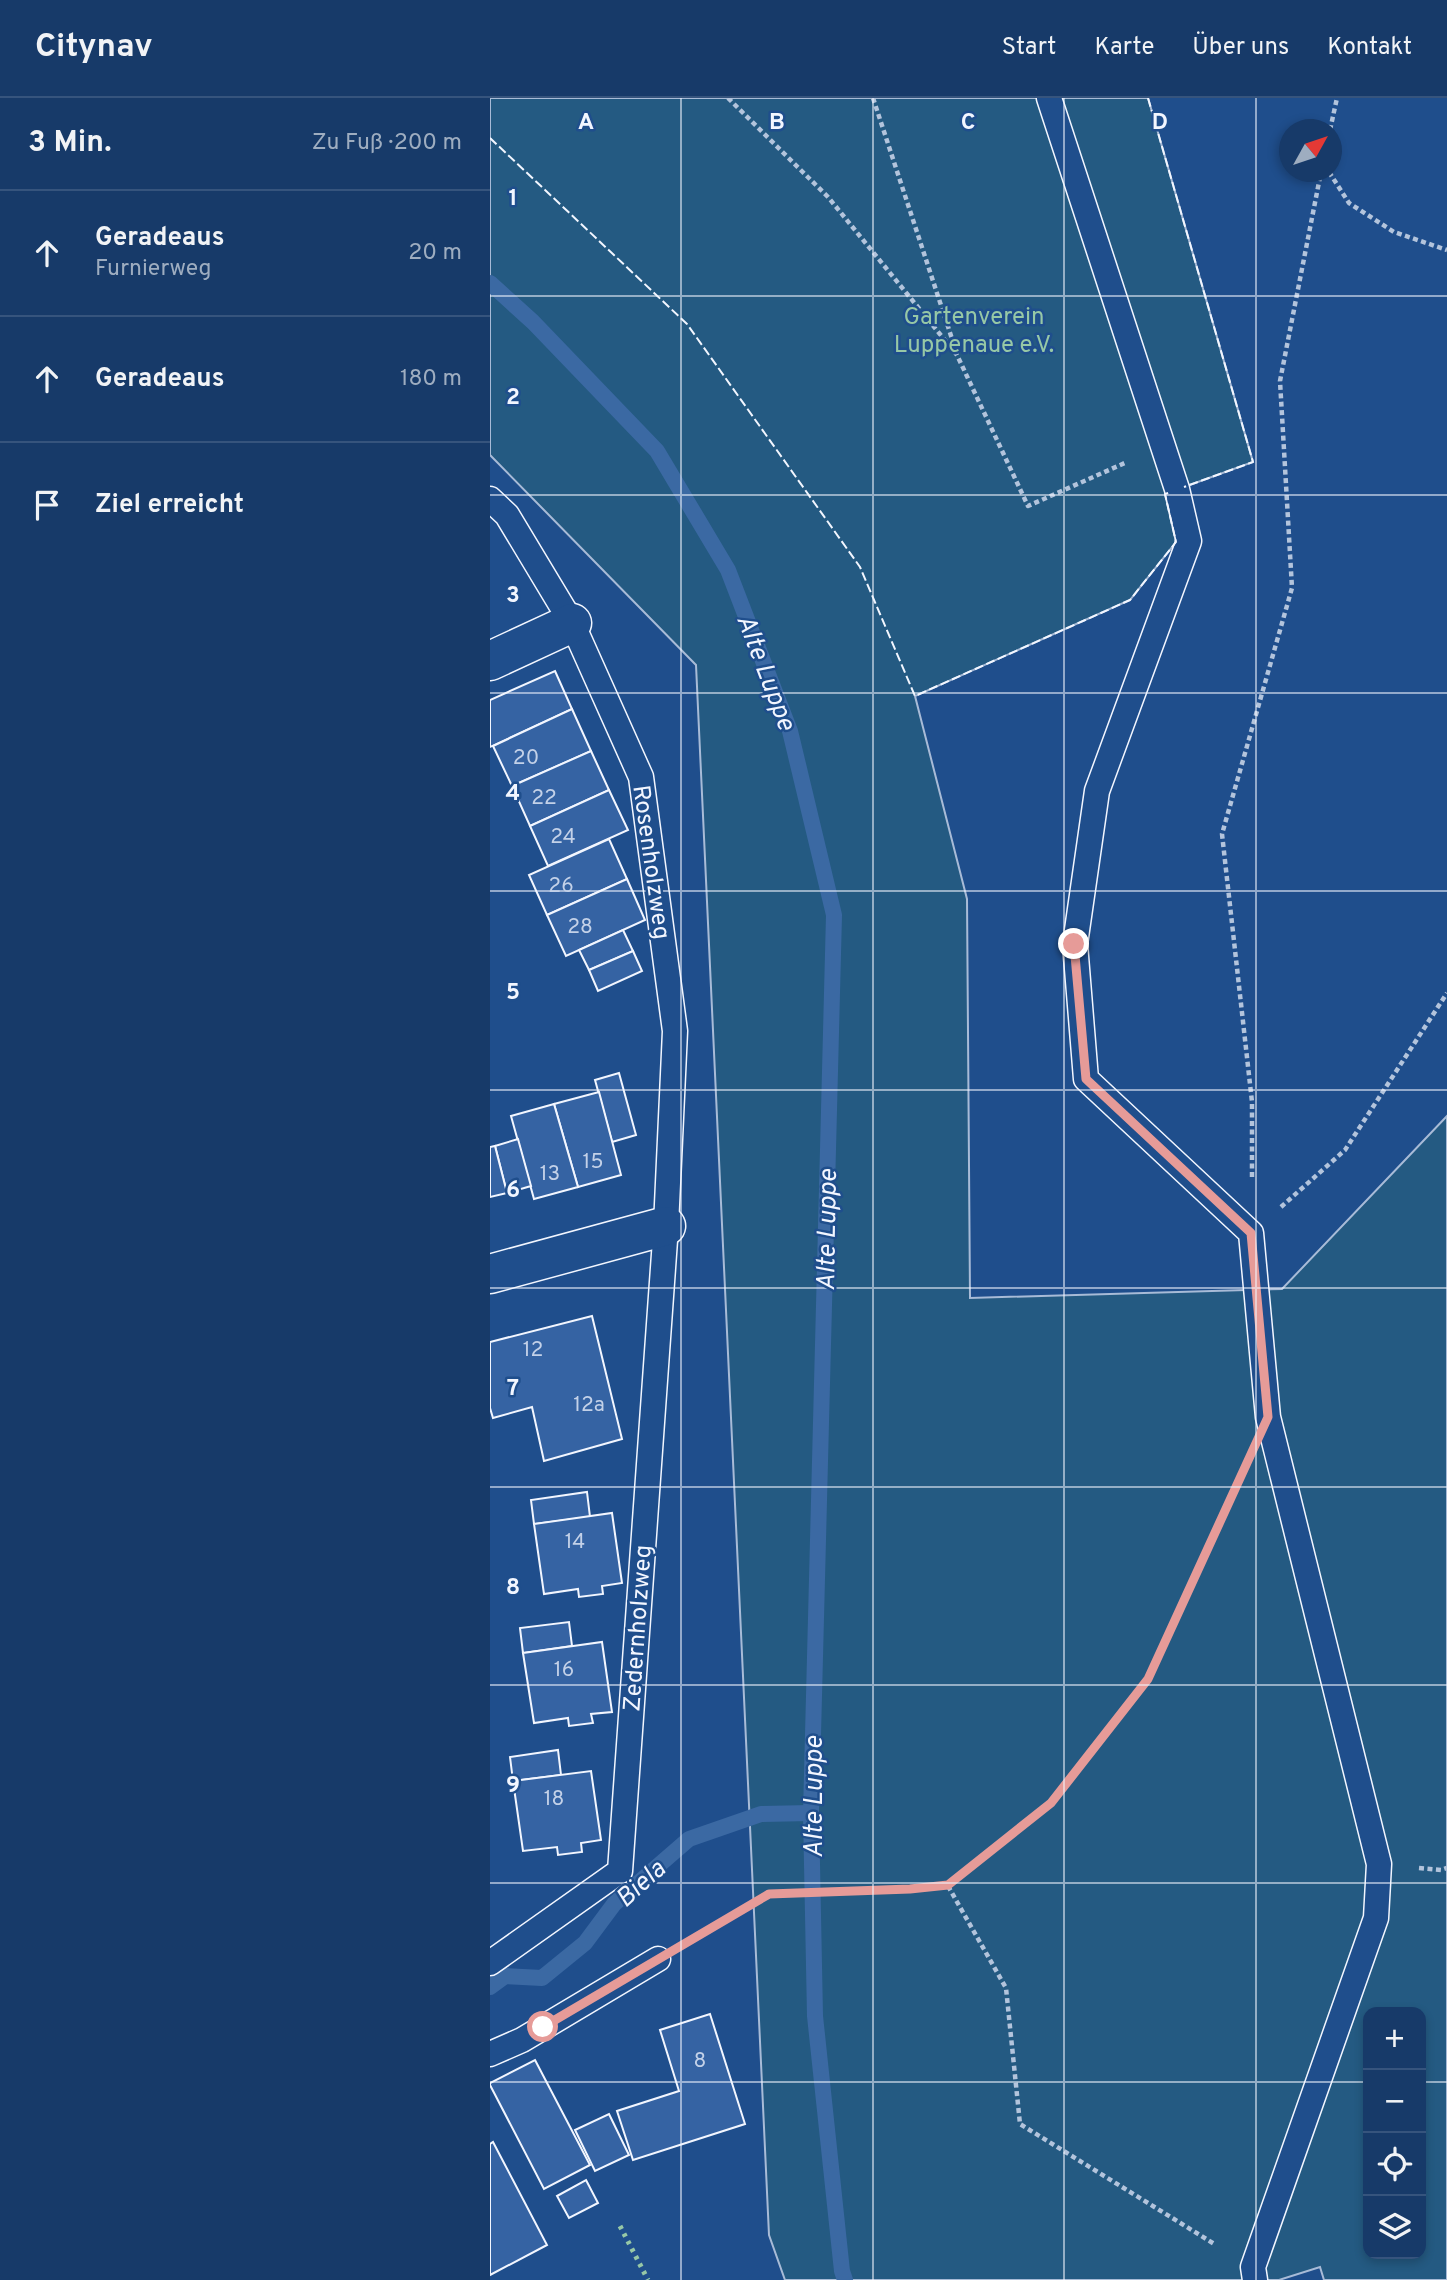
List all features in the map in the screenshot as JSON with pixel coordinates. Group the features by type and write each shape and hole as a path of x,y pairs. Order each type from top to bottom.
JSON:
{"street":[{"path":"490,661 572,623"},
{"path":"490,1274 666,1226"}],"lane":[{"path":"1049,98 1177,489 1189,541 1097,791 1074,944 1086,1079 1251,1233 1268,1417 1380,1864 1376,1918 1254,2274"},
{"name":"Rosenholzweg","path":"490,499 508,515 572,623 641,777 675,1031"},
{"name":"Zedernholzweg","path":"490,1963 620,1871 666,1226 675,1031"},
{"path":"490,2054 522,2040 658,1959"}],"path":[{"path":"727,98 828,197 957,355"},
{"path":"873,98 957,355 1028,506 1163,446"},
{"path":"1332,119 1337,98"},
{"path":"1251,1233 1252,1102 1222,834 1292,588 1280,381 1319,182"},
{"path":"1335,182 1349,203 1394,232 1447,250"},
{"path":"1251,1233 1345,1150 1447,993"},
{"path":"658,1959 769,1894 948,1885 1051,1803 1148,1679 1268,1417"},
{"path":"948,1885 1006,1988 1020,2124 1254,2274"}],"green space":[{"name":"Gartenverein Luppenaue e.V.","path":"490,98 1148,98 1253,462 1165,494 1176,542 1130,600 915,696 967,899 970,1298 1282,1289 1447,1116 1447,2280 1324,2280 1320,2267 1279,2280 785,2280 769,2235 696,665 490,455"}],"building":[{"path":"555,671 572,709 490,747 490,700"},
{"path":"572,709 591,751 512,786 493,746"},
{"path":"591,751 609,790 530,826 512,786"},
{"path":"609,790 628,830 548,866 530,826"},
{"path":"609,839 627,879 547,915 529,875"},
{"path":"627,879 645,920 566,956 547,915"},
{"path":"623,930 633,951 589,970 579,950"},
{"path":"633,951 642,971 598,991 589,970"},
{"path":"619,1073 636,1135 612,1142 595,1080"},
{"path":"599,1092 621,1175 578,1187 554,1104"},
{"path":"554,1104 578,1187 534,1199 511,1116"},
{"path":"518,1139 531,1186 507,1193 495,1146"},
{"path":"495,1146 507,1193 490,1197 490,1147"},
{"path":"592,1316 622,1439 544,1461 532,1407 493,1418 490,1408 490,1342"},
{"path":"587,1492 590,1517 534,1524 531,1500"},
{"path":"612,1513 622,1583 602,1586 603,1594 579,1597 578,1589 544,1594 534,1524"},
{"path":"569,1622 572,1646 523,1653 520,1628"},
{"path":"602,1642 612,1712 591,1714 593,1723 569,1726 568,1718 534,1723 523,1653"},
{"path":"558,1750 561,1775 513,1781 510,1757"},
{"path":"591,1771 601,1840 581,1843 582,1852 558,1855 557,1847 523,1851 513,1781"},
{"path":"710,2014 745,2124 633,2160 617,2111 679,2091 660,2030"},
{"path":"535,2060 590,2165 544,2189 490,2085"},
{"path":"609,2114 629,2155 595,2171 575,2130"},
{"path":"493,2142 547,2245 490,2275 490,2144"},
{"path":"586,2180 598,2203 569,2218 557,2196"}],"waterway":[{"name":"Alte Luppe","path":"490,283 533,322 657,451 728,570 790,731 834,915 811,1813 815,2016 845,2280"},
{"name":"Biela","path":"490,1987 505,1976 542,1978 585,1943 614,1904 689,1839 761,1814 811,1813"}],"hedge":[{"path":"620,2226 648,2280"}],"fence":[{"path":"1148,98 1253,462 1184,487"},
{"path":"490,138 687,324 860,567 915,696 1130,600 1176,542 1165,494 1171,492"}],"route":[{"path":"543,2027 769,1894 948,1885 1051,1803 1148,1679 1268,1417 1251,1233 1086,1079 1074,944"}]}
